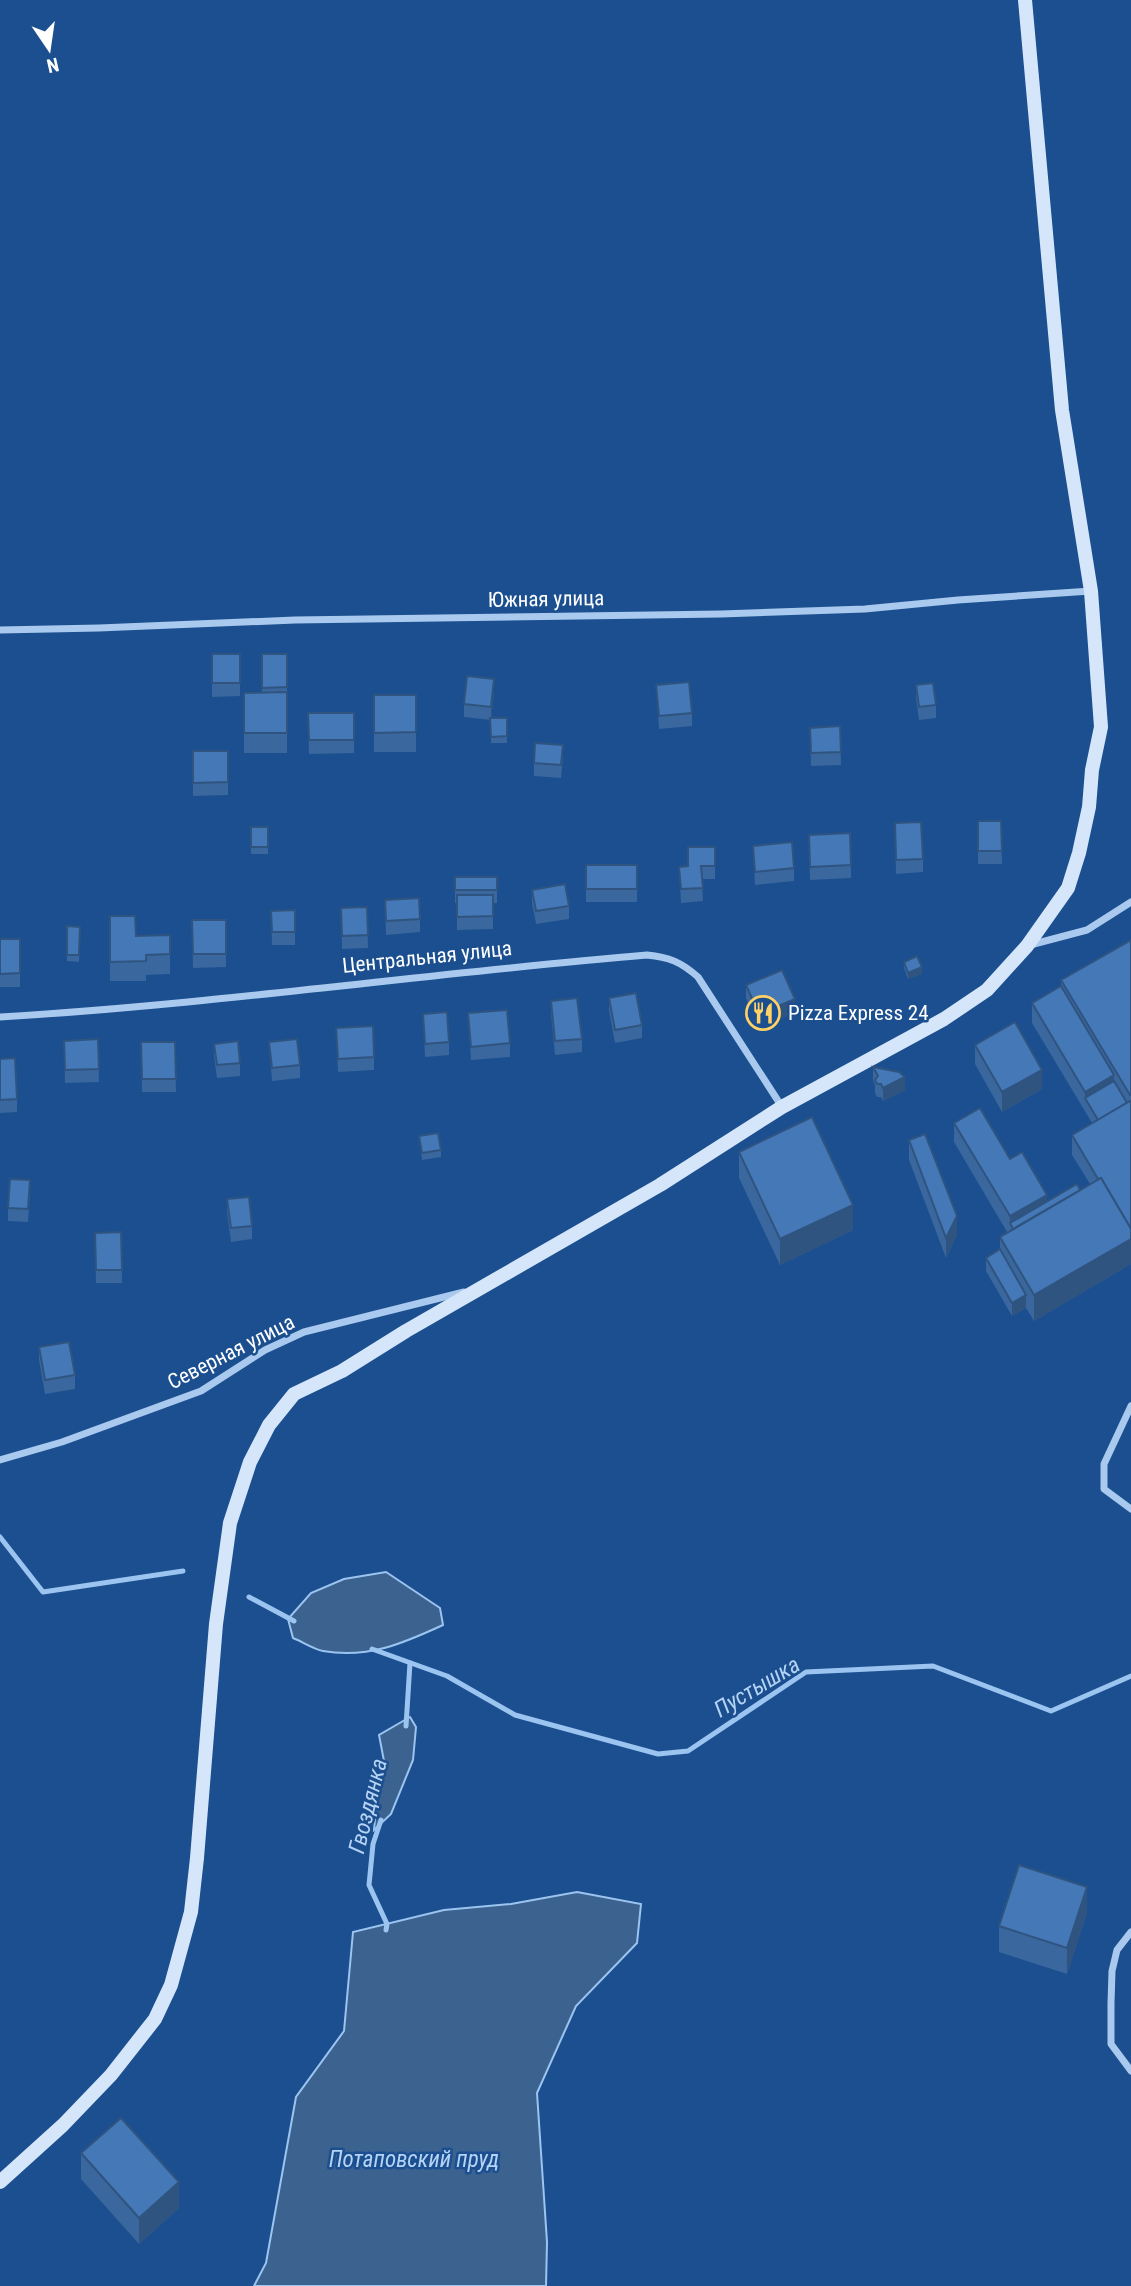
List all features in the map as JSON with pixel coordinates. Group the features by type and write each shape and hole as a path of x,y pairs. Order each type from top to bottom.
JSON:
{"main road":[{"path":"0,2182 63,2125 111,2075 155,2019 171,1985 191,1912 222,1563 233,1510 250,1462 269,1425 294,1394 342,1371 660,1185 782,1107 944,1019 987,990 1027,946 1068,888 1089,807 1092,770 1101,727 1091,591 1062,410 1025,0"}],"street":[{"name":"Южная улица","path":"0,630 295,620 813,611 1091,591"},
{"path":"1027,946 1087,930 1131,902"},
{"name":"Центральная улица","path":"0,1017 124,1009 508,966 647,955 667,957 683,963 698,977 782,1107"},
{"name":"Северная улица","path":"0,1460 62,1442 201,1391 265,1350 304,1332 482,1288"},
{"path":"1131,1406 1104,1464 1104,1489 1131,1509"},
{"path":"1131,1932 1117,1950 1112,1971 1111,2003 1111,2043 1131,2071"}],"water":[{"path":"386,1572 440,1608 443,1625 385,1648 355,1653 323,1651 293,1638 288,1619 311,1593 344,1579"},
{"path":"410,1717 416,1727 413,1760 391,1814 374,1830 384,1761 379,1735"},
{"name":"Потаповский пруд","path":"577,1892 641,1904 637,1943 576,2006 537,2093 547,2242 546,2286 254,2286 266,2263 296,2097 344,2031 353,1932 444,1910 511,1904"}],"building":[{"path":"212,654 240,654 240,683 212,683"},
{"path":"262,654 287,654 287,687 262,688"},
{"path":"467,676 494,679 491,707 464,704"},
{"path":"689,682 692,713 659,716 656,685"},
{"path":"933,683 936,705 919,707 916,685"},
{"path":"287,692 287,733 244,733 244,693"},
{"path":"374,695 416,695 416,732 374,733"},
{"path":"308,713 354,713 354,740 309,740"},
{"path":"490,718 507,718 507,736 491,737"},
{"path":"840,726 841,752 811,753 810,728"},
{"path":"535,743 563,745 561,765 534,763"},
{"path":"193,751 228,751 228,782 193,783"},
{"path":"978,821 1001,821 1002,851 978,851"},
{"path":"921,822 923,859 896,860 895,823"},
{"path":"251,827 268,827 268,847 251,847"},
{"path":"850,833 851,865 810,867 809,835"},
{"path":"792,842 794,868 755,872 753,846"},
{"path":"688,847 715,847 715,866 701,866 703,888 681,889 679,867 688,866"},
{"path":"586,865 637,865 637,889 586,889"},
{"path":"455,877 497,877 497,890 455,890"},
{"path":"565,884 569,906 536,911 532,890"},
{"path":"457,895 493,895 493,916 457,917"},
{"path":"419,898 420,919 386,921 385,900"},
{"path":"367,907 368,935 342,936 341,908"},
{"path":"295,910 295,932 272,932 271,911"},
{"path":"110,916 135,916 136,936 170,935 170,954 146,955 146,961 110,962"},
{"path":"192,920 226,920 226,954 193,954"},
{"path":"67,926 80,927 79,955 67,955"},
{"path":"0,939 20,939 20,973 0,974"},
{"path":"1131,940 1131,1094 1130,1095 1061,980"},
{"path":"917,956 922,967 908,973 904,962"},
{"path":"782,970 795,999 759,1014 746,985"},
{"path":"1061,986 1114,1075 1085,1092 1032,1003"},
{"path":"636,993 642,1025 615,1030 609,998"},
{"path":"577,998 582,1039 555,1041 551,1001"},
{"path":"507,1010 510,1043 471,1047 468,1013"},
{"path":"447,1012 449,1042 425,1044 423,1014"},
{"path":"1015,1022 1042,1070 1002,1092 975,1045"},
{"path":"373,1026 374,1057 338,1059 336,1028"},
{"path":"98,1039 99,1069 65,1070 64,1041"},
{"path":"297,1039 300,1065 272,1068 269,1042"},
{"path":"238,1041 240,1063 217,1065 214,1044"},
{"path":"141,1042 175,1042 176,1079 142,1079"},
{"path":"15,1058 17,1099 0,1100 0,1059"},
{"path":"873,1067 899,1072 905,1077 883,1088 875,1080 878,1076"},
{"path":"1114,1081 1127,1103 1098,1120 1085,1098"},
{"path":"1130,1101 1131,1103 1131,1229 1072,1135"},
{"path":"980,1108 1010,1159 1022,1152 1047,1195 1010,1216 954,1123"},
{"path":"812,1117 853,1205 780,1239 739,1152"},
{"path":"438,1133 441,1150 422,1153 419,1136"},
{"path":"925,1134 957,1216 946,1238 909,1140"},
{"path":"1101,1178 1131,1229 1131,1239 1034,1295 1000,1237"},
{"path":"10,1179 30,1180 28,1209 8,1208"},
{"path":"1077,1184 1080,1190 1013,1229 1010,1223"},
{"path":"249,1197 252,1226 231,1228 227,1199"},
{"path":"121,1232 122,1270 96,1270 95,1233"},
{"path":"1000,1249 1026,1295 1012,1303 986,1258"},
{"path":"69,1342 75,1375 45,1380 39,1347"},
{"path":"1019,1865 1087,1887 1067,1948 999,1926"},
{"path":"121,2118 179,2182 139,2218 81,2153"}],"waterway":[{"name":"Гвоздянка","path":"0,1537 43,1592 183,1571"},
{"name":"Гвоздянка","path":"249,1597 294,1621"},
{"name":"Пустышка","path":"372,1649 447,1676 515,1715 658,1754 688,1751 806,1672 933,1666 1051,1711 1131,1676"},
{"name":"Гвоздянка","path":"406,1726 410,1663"},
{"name":"Гвоздянка","path":"381,1820 373,1844 369,1885 387,1924 386,1930"}],"place":[{"name":"Pizza Express 24","path":"763,1013"}]}
